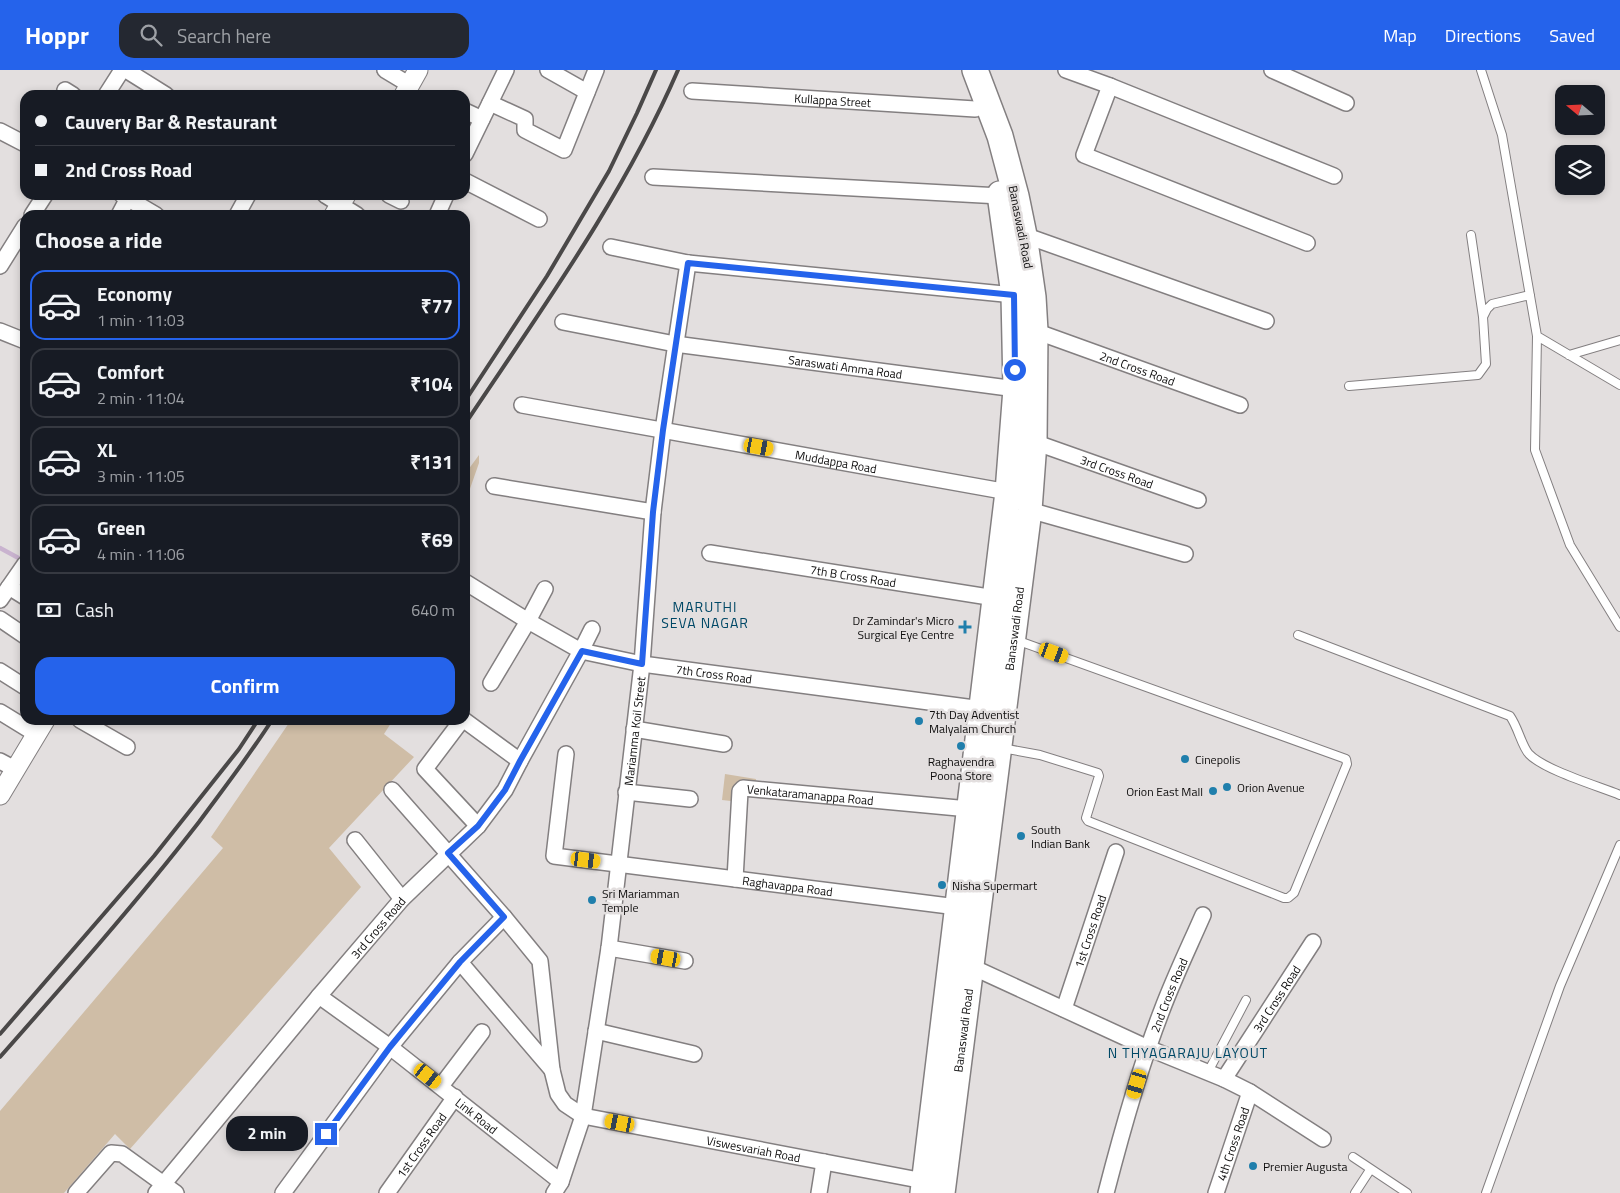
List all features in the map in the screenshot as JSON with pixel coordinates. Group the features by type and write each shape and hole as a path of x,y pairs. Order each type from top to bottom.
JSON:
{"main road":[{"name":"Banaswadi Road","path":"960,70 987,140 1000,196 1014,295 1016,389 1008,492 996,598 957,907 961,964"},
{"name":"Banaswadi Road","path":"930,1189 961,964 998,747 1029,510 1034,442 1035,331 1033,297 1024,235 1000,136 975,70"}],"street":[{"path":"109,90 122,70"},
{"path":"126,70 158,90"},
{"path":"385,70 411,83"},
{"path":"470,144 506,70"},
{"path":"548,70 587,92"},
{"path":"490,103 525,118 525,130 564,150 596,70"},
{"path":"1066,70 1334,176"},
{"path":"1272,70 1346,103"},
{"path":"1110,86 1084,156 1307,243"},
{"name":"Kullappa Street","path":"692,91 975,109"},
{"path":"470,114 482,119"},
{"path":"0,132 20,142"},
{"path":"653,177 1000,196"},
{"path":"470,184 539,219"},
{"path":"130,200 147,210"},
{"path":"336,202 349,210"},
{"path":"0,266 20,234"},
{"path":"1024,235 1266,321"},
{"path":"611,247 688,263 1014,295"},
{"name":"Mariamma Koil Street","path":"557,1188 583,1116 610,948 626,792 642,664 653,512 675,344 688,263"},
{"name":"Saraswati Amma Road","path":"563,322 675,344 1016,389"},
{"path":"0,331 20,339"},
{"name":"2nd Cross Road","path":"1035,331 1240,405"},
{"name":"Muddappa Road","path":"522,405 1008,492"},
{"name":"3rd Cross Road","path":"1034,442 1198,500"},
{"path":"494,486 653,512"},
{"path":"1029,510 1185,554"},
{"name":"7th B Cross Road","path":"710,553 996,598"},
{"path":"0,600 20,572"},
{"path":"9,588 20,594"},
{"name":"7th Cross Road","path":"470,588 582,651 642,664 982,709"},
{"path":"491,683 545,589"},
{"path":"0,619 20,633"},
{"name":"3rd Cross Road","path":"160,1188 402,898 478,826 505,790 582,651 592,629"},
{"path":"0,671 20,684"},
{"path":"0,712 20,719"},
{"path":"89,725 127,747"},
{"path":"459,725 426,769 478,826"},
{"path":"470,725 520,761"},
{"path":"0,795 8,765 41,727"},
{"path":"634,729 724,744"},
{"path":"566,754 554,856 618,864"},
{"name":"Venkataramanappa Road","path":"735,878 740,791 743,788 969,809"},
{"path":"392,790 504,917 540,961 552,1070 561,1100 583,1116"},
{"path":"626,792 690,799"},
{"path":"355,840 402,898"},
{"name":"1st Cross Road","path":"1064,1009 1116,852"},
{"name":"Raghavappa Road","path":"618,864 957,907"},
{"name":"2nd Cross Road","path":"1106,1193 1120,1138 1148,1048 1162,1009 1203,916"},
{"path":"283,1193 390,1047 460,962 504,917"},
{"name":"3rd Cross Road","path":"1224,1079 1313,942"},
{"path":"610,948 685,961"},
{"path":"460,962 552,1070"},
{"path":"961,964 1148,1048 1224,1079 1250,1092 1323,1139"},
{"name":"Link Road","path":"319,996 455,1097 557,1188"},
{"path":"596,1031 694,1054"},
{"path":"441,1086 482,1032"},
{"name":"4th Cross Road","path":"1216,1193 1250,1092"},
{"name":"1st Cross Road","path":"387,1193 455,1097"},
{"name":"Viswesvariah Road","path":"583,1116 824,1162 930,1189"},
{"path":"76,1193 111,1154 115,1152 122,1154 160,1188 176,1193"},
{"path":"819,1193 824,1162"}],"lane":[{"path":"1482,70 1502,135 1537,336 1535,450 1570,545 1620,627"},
{"path":"1349,386 1478,375 1486,364 1483,317 1471,235"},
{"path":"1483,317 1492,304 1530,296"},
{"path":"1537,336 1620,385"},
{"path":"1569,355 1620,340"},
{"path":"1298,635 1510,716 1518,729 1528,753 1543,765 1620,795"},
{"path":"998,747 1040,755 1098,773 1099,776 1086,818 1088,821 1288,898 1294,893 1348,764 1346,759 1012,638"},
{"path":"1486,1193 1560,986 1620,844"},
{"path":"1208,1072 1246,1000"},
{"path":"1353,1157 1407,1193"},
{"path":"1355,1193 1370,1170"}],"shaded area":[{"path":"479,455 479,463 470,489 470,467"},
{"path":"288,725 390,725 384,734 414,757 329,848 361,887 130,1149 115,1134 64,1193 0,1193 0,1111 223,848 211,837"},
{"path":"725,774 756,779 755,788 740,802 722,800"}],"waterway":[{"path":"0,548 20,559"}],"railway":[{"path":"470,393 547,276 609,171 656,70"},
{"path":"470,416 606,208 632,163 678,70"},
{"path":"0,1034 154,856 239,749 255,725"},
{"path":"0,1057 151,882 199,822 269,725"}],"place":[{"name":"Dr Zamindar's Micro Surgical Eye Centre","path":"965,627"},
{"name":"7th Day Adventist Malyalam Church","path":"919,721"},
{"name":"Raghavendra Poona Store","path":"961,746"},
{"name":"Cinepolis","path":"1185,759"},
{"name":"Orion Avenue","path":"1227,787"},
{"name":"Orion East Mall","path":"1213,791"},
{"name":"South Indian Bank","path":"1021,836"},
{"name":"Nisha Supermart","path":"942,885"},
{"name":"Sri Mariamman Temple","path":"592,900"},
{"name":"Premier Augusta","path":"1253,1166"}],"district":[{"name":"MARUTHI SEVA NAGAR","path":"705,614"},
{"name":"N THYAGARAJU LAYOUT","path":"1188,1052"}],"route":[{"path":"326,1134 390,1047 460,962 504,917 448,853 478,826 505,790 582,651 642,664 653,512 675,344 688,263 1014,295 1015,370"}]}
